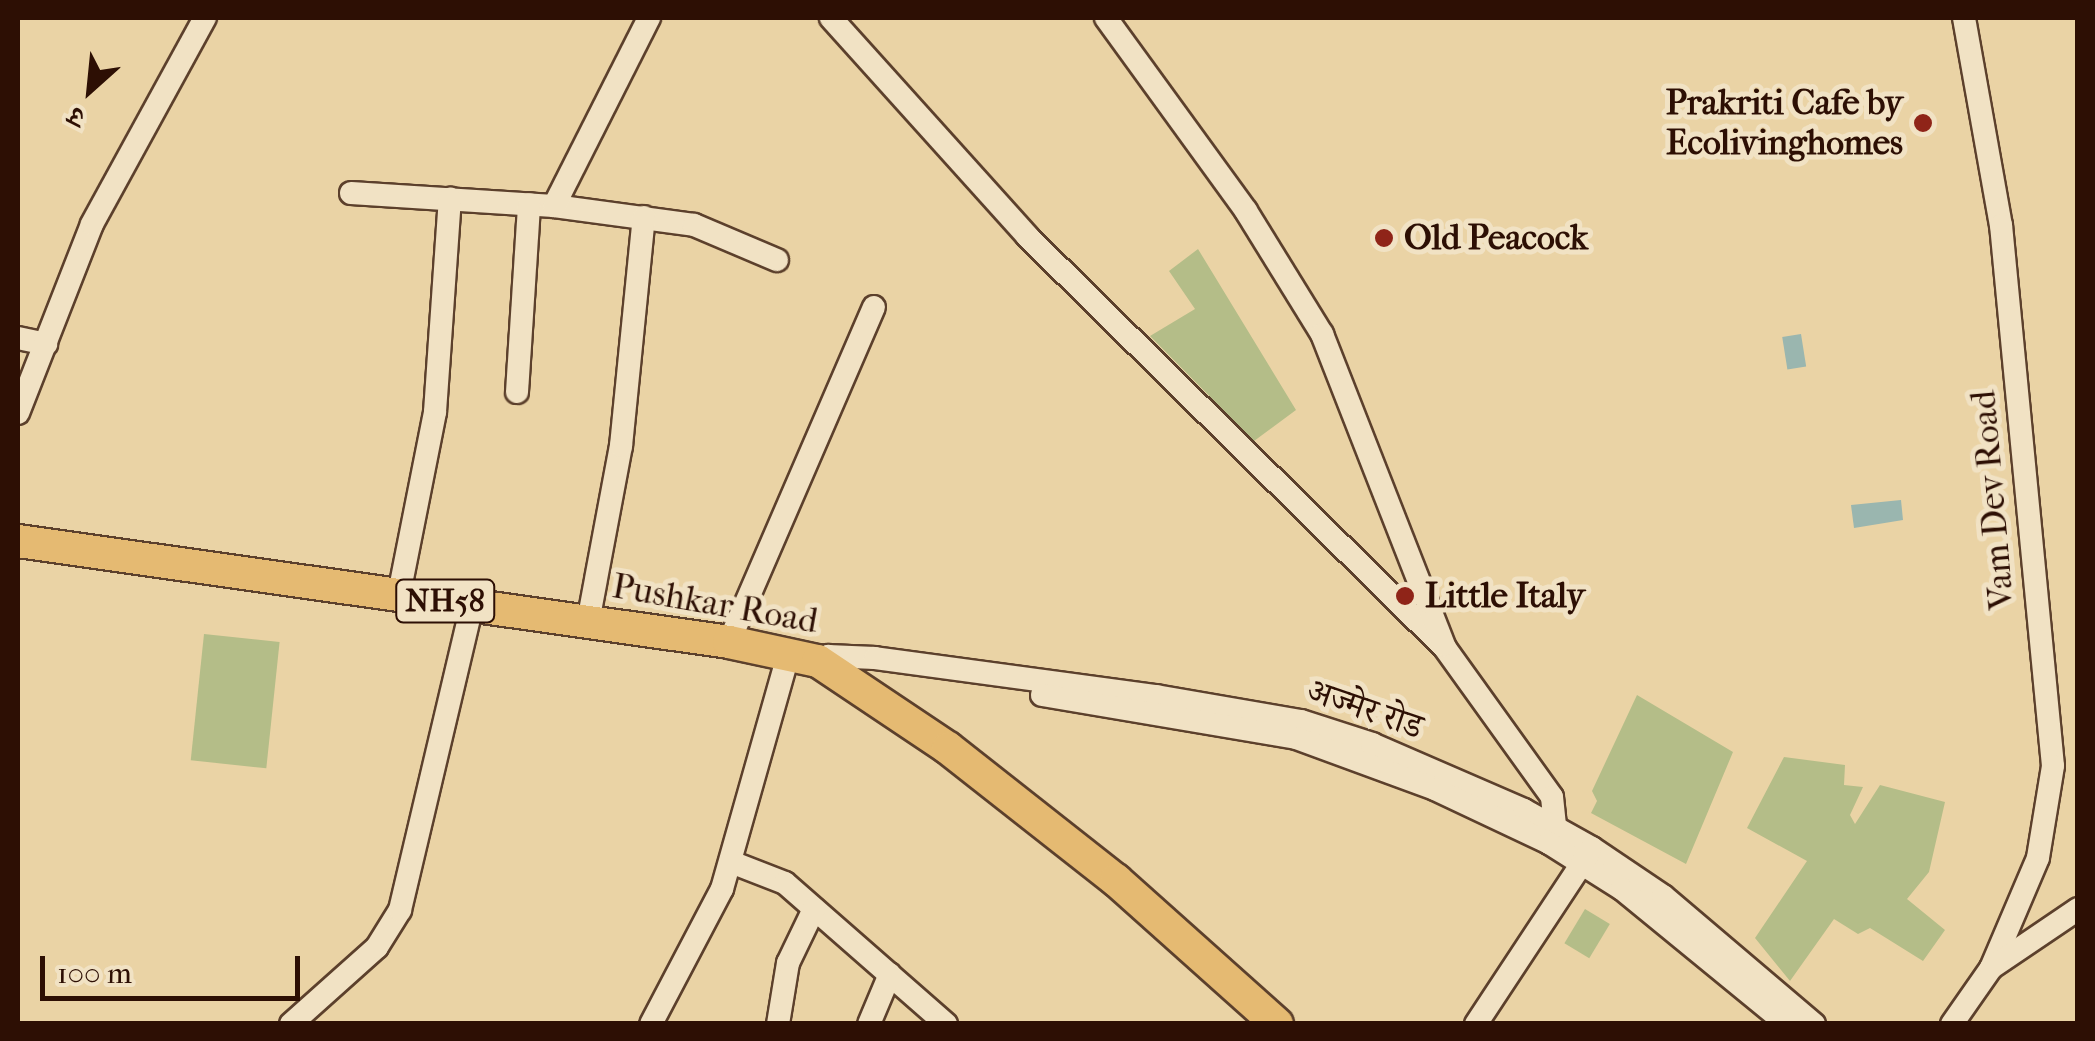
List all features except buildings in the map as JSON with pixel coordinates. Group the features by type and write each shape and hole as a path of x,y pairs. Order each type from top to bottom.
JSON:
{"highway":[{"name":"Pushkar Road","path":"18,541 399,594 470,616 588,622 729,642 812,669 1116,880 1277,1024"},
{"name":"Pushkar Road","path":"18,562 470,616 812,669 1138,922 1249,1024"}],"street":[{"path":"18,413 107,193 205,18"},
{"path":"554,206 649,18"},
{"path":"831,18 1026,236 1445,648 1552,797 1552,834"},
{"path":"1106,18 1246,211 1322,334 1445,648"},
{"name":"Vam Dev Road","path":"1964,18 2003,244 2052,766 2038,858 1990,968"},
{"path":"351,193 554,206 644,217 710,228 777,260"},
{"path":"399,594 436,412 450,199"},
{"path":"517,392 529,204"},
{"path":"588,622 621,446 644,217"},
{"path":"729,642 874,307"},
{"path":"18,338 46,344"},
{"path":"290,1024 377,947 400,910 470,616"},
{"name":"अज्मेर रोड","path":"812,669 842,655 912,662 1298,730 1448,776 1664,896 1814,1024"},
{"path":"651,1024 731,862 812,669"},
{"path":"1476,1024 1586,855"},
{"name":"अज्मेर रोड","path":"1586,855 1787,1024"},
{"path":"731,862 785,883 946,1024"},
{"path":"778,1024 788,963 814,909"},
{"path":"1952,1024 1990,968 2078,909"},
{"path":"869,1024 890,974"}],"green space":[{"path":"1198,249 1296,410 1254,441 1150,336 1195,309 1169,271"},
{"path":"204,634 280,642 266,768 191,760"},
{"path":"1637,695 1733,752 1686,864 1591,813 1597,801 1592,791"},
{"path":"1784,757 1845,765 1844,785 1863,787 1850,815 1855,824 1880,785 1945,802 1929,872 1907,899 1945,930 1923,961 1870,928 1858,934 1834,919 1790,981 1755,938 1807,861 1747,828"},
{"path":"1585,909 1610,924 1589,958 1564,943"}],"water":[{"path":"1801,334 1806,367 1787,370 1782,337"},
{"path":"1901,500 1903,520 1854,528 1851,505"}],"place":[{"name":"Prakriti Cafe by Ecolivinghomes","path":"1923,123"},
{"name":"Old Peacock","path":"1384,238"},
{"name":"Little Italy","path":"1405,596"}]}
